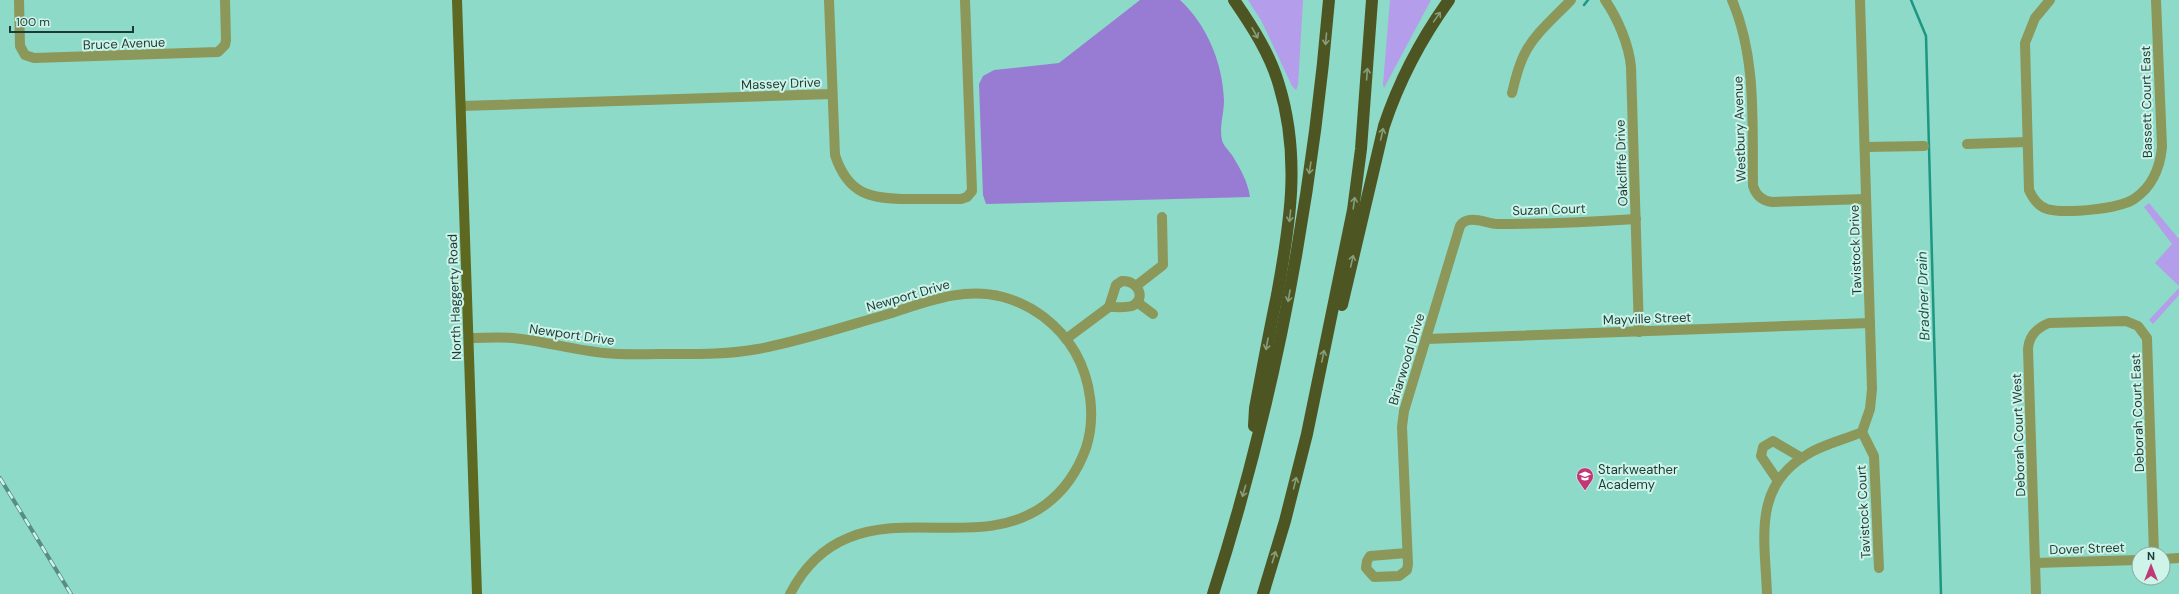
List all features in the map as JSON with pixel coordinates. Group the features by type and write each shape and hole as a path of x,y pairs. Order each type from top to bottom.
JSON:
{"highway":[{"path":"1234,0 1248,20 1264,48 1279,85 1291,149 1292,178 1292,201 1286,243 1255,408 1250,469"},
{"path":"1213,594 1250,469 1286,314 1316,135 1329,0"},
{"path":"1263,594 1287,514 1307,434 1353,210 1361,149 1372,0"},
{"path":"1327,337 1341,308 1384,126 1390,108 1413,56 1449,0"}],"main road":[{"name":"North Haggerty Road","path":"458,0 477,594"}],"street":[{"name":"Bruce Avenue","path":"19,0 20,46 25,55 34,58 218,52 223,49 226,40 225,0"},
{"path":"829,0 832,94"},
{"name":"Massey Drive","path":"461,106 832,94 836,155 842,173 856,188 868,195 883,199 961,199 970,194 973,186 965,0"},
{"path":"1512,93 1517,71 1525,53 1535,39 1571,0"},
{"name":"Oakcliffe Drive","path":"1605,0 1615,18 1630,58 1639,332"},
{"name":"Westbury Avenue","path":"1732,0 1743,30 1750,70 1753,186 1758,195 1762,199 1772,202 1866,199"},
{"name":"Tavistock Drive","path":"1860,0 1872,400 1862,432"},
{"name":"Bassett Court East","path":"2050,0 2034,18 2025,43 2028,184 2035,201 2051,210 2116,207 2135,198 2150,184 2159,166 2162,147 2156,0"},
{"path":"1967,144 2027,142"},
{"path":"1865,147 1924,146"},
{"path":"1136,286 1163,265 1162,217"},
{"name":"Suzan Court","path":"1465,222 1472,220 1495,224 1636,220"},
{"name":"Briarwood Drive","path":"1407,553 1370,556 1366,560 1366,568 1374,577 1402,575 1408,567 1403,419 1406,403 1458,233 1465,222"},
{"path":"1066,339 1109,307 1130,306 1136,302 1139,295 1136,286 1127,281 1119,282 1113,290 1109,307"},
{"name":"Newport Drive","path":"469,338 512,338 610,354 728,353 779,345 946,296 977,293 1001,296 1027,306 1054,326 1066,339 1079,360 1085,375 1090,399 1091,421 1088,439 1082,459 1071,478 1054,498 1032,514 999,526 884,530 849,537 823,552 810,564 790,594"},
{"path":"1136,302 1153,314"},
{"name":"Deborah Court East","path":"2086,322 2130,322 2138,326 2146,338 2154,546"},
{"name":"Deborah Court West","path":"2036,594 2028,344 2032,334 2042,326 2049,323 2086,322"},
{"name":"Mayville Street","path":"1426,339 1870,323"},
{"path":"1767,594 1765,516 1768,500 1778,481 1787,470 1802,458 1815,451 1862,432"},
{"name":"Tavistock Court","path":"1862,432 1874,456 1879,568"},
{"path":"1778,481 1761,456 1763,446 1773,441 1802,458"},
{"name":"Dover Street","path":"2035,563 2131,560"}],"shaded area":[{"path":"1140,0 1180,0 1190,10 1206,33 1217,59 1223,87 1224,101 1221,131 1222,140 1243,175 1250,197 986,204 983,195 979,84 983,76 994,70 1059,63"},
{"path":"1248,0 1303,0 1298,85 1296,90 1292,86 1262,22"},
{"path":"1390,0 1431,0 1384,88 1383,84"},
{"path":"2149,203 2178,238 2179,237 2179,286 2155,263 2172,244 2144,207"},
{"path":"2179,288 2179,295 2153,324 2149,320"}],"waterway":[{"name":"Bradner Drain","path":"1584,5 1588,0"},
{"name":"Bradner Drain","path":"1911,0 1926,36 1941,594"}],"railway":[{"path":"0,478 71,594"}],"place":[{"name":"Starkweather Academy","path":"1585,491"}]}
